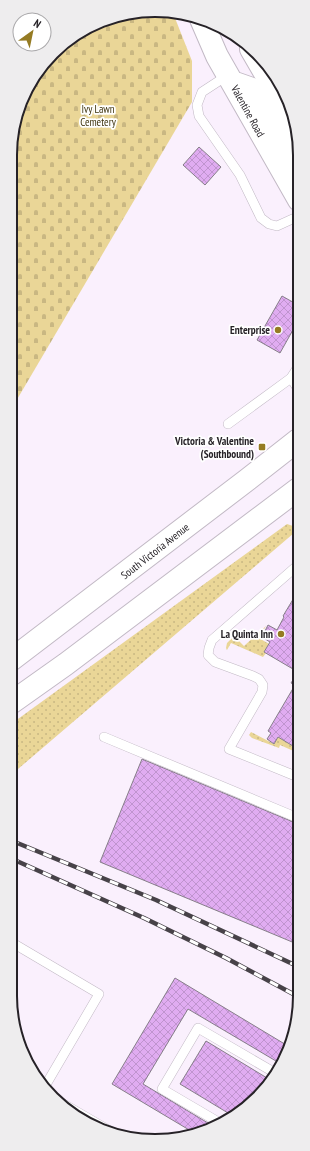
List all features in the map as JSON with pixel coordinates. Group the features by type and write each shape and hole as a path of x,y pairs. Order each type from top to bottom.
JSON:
{"main road":[{"name":"Valentine Road","path":"204,26 217,56 293,189"},
{"path":"263,70 286,112"},
{"path":"230,79 252,89 256,93 293,157"},
{"name":"South Victoria Avenue","path":"17,655 293,444"},
{"path":"17,699 66,664 293,493"}],"lane":[{"path":"230,79 202,92 197,105 199,116 240,175 261,218 269,224 277,226 293,219"},
{"path":"228,424 291,378 293,375"},
{"path":"293,571 212,640 208,655 215,662 259,679 263,685 262,692 229,749 293,775"},
{"path":"104,737 293,816"},
{"path":"17,946 99,994 48,1082"},
{"path":"215,1120 162,1089 198,1028 271,1071"}],"green space":[{"name":"Ivy Lawn Cemetery","path":"164,17 175,18 192,61 192,102 17,400 18,137 24,111 35,86 57,57 78,40 94,31 119,22 137,18"},
{"path":"287,524 293,526 293,534 17,770 17,720"},
{"path":"266,626 259,638 269,644 263,657 231,643 227,650 227,643 233,637 235,637 244,646"},
{"path":"251,732 274,744 278,737 293,746 293,751 280,745 279,748 252,738 249,735"}],"building":[{"path":"199,147 221,167 205,185 183,165"},
{"name":"Enterprise","path":"282,296 293,302 293,330 280,353 257,340"},
{"name":"La Quinta Inn","path":"293,599 293,669 264,652 270,642 262,637 268,625 277,630 284,617 283,616"},
{"path":"293,688 293,746 278,737 274,744 267,739 271,733 268,731"},
{"path":"142,759 293,822 293,942 100,862"},
{"path":"175,978 284,1044 277,1061 188,1009 143,1084 208,1123 188,1129 112,1084"},
{"path":"206,1041 266,1078 246,1100 228,1113 180,1084"}],"railway":[{"path":"17,843 156,900 293,964"},
{"path":"17,861 144,918 226,958 293,994"}],"place":[{"name":"Enterprise","path":"278,330"},
{"name":"Victoria & Valentine (Southbound)","path":"262,447"},
{"name":"La Quinta Inn","path":"281,634"}]}
